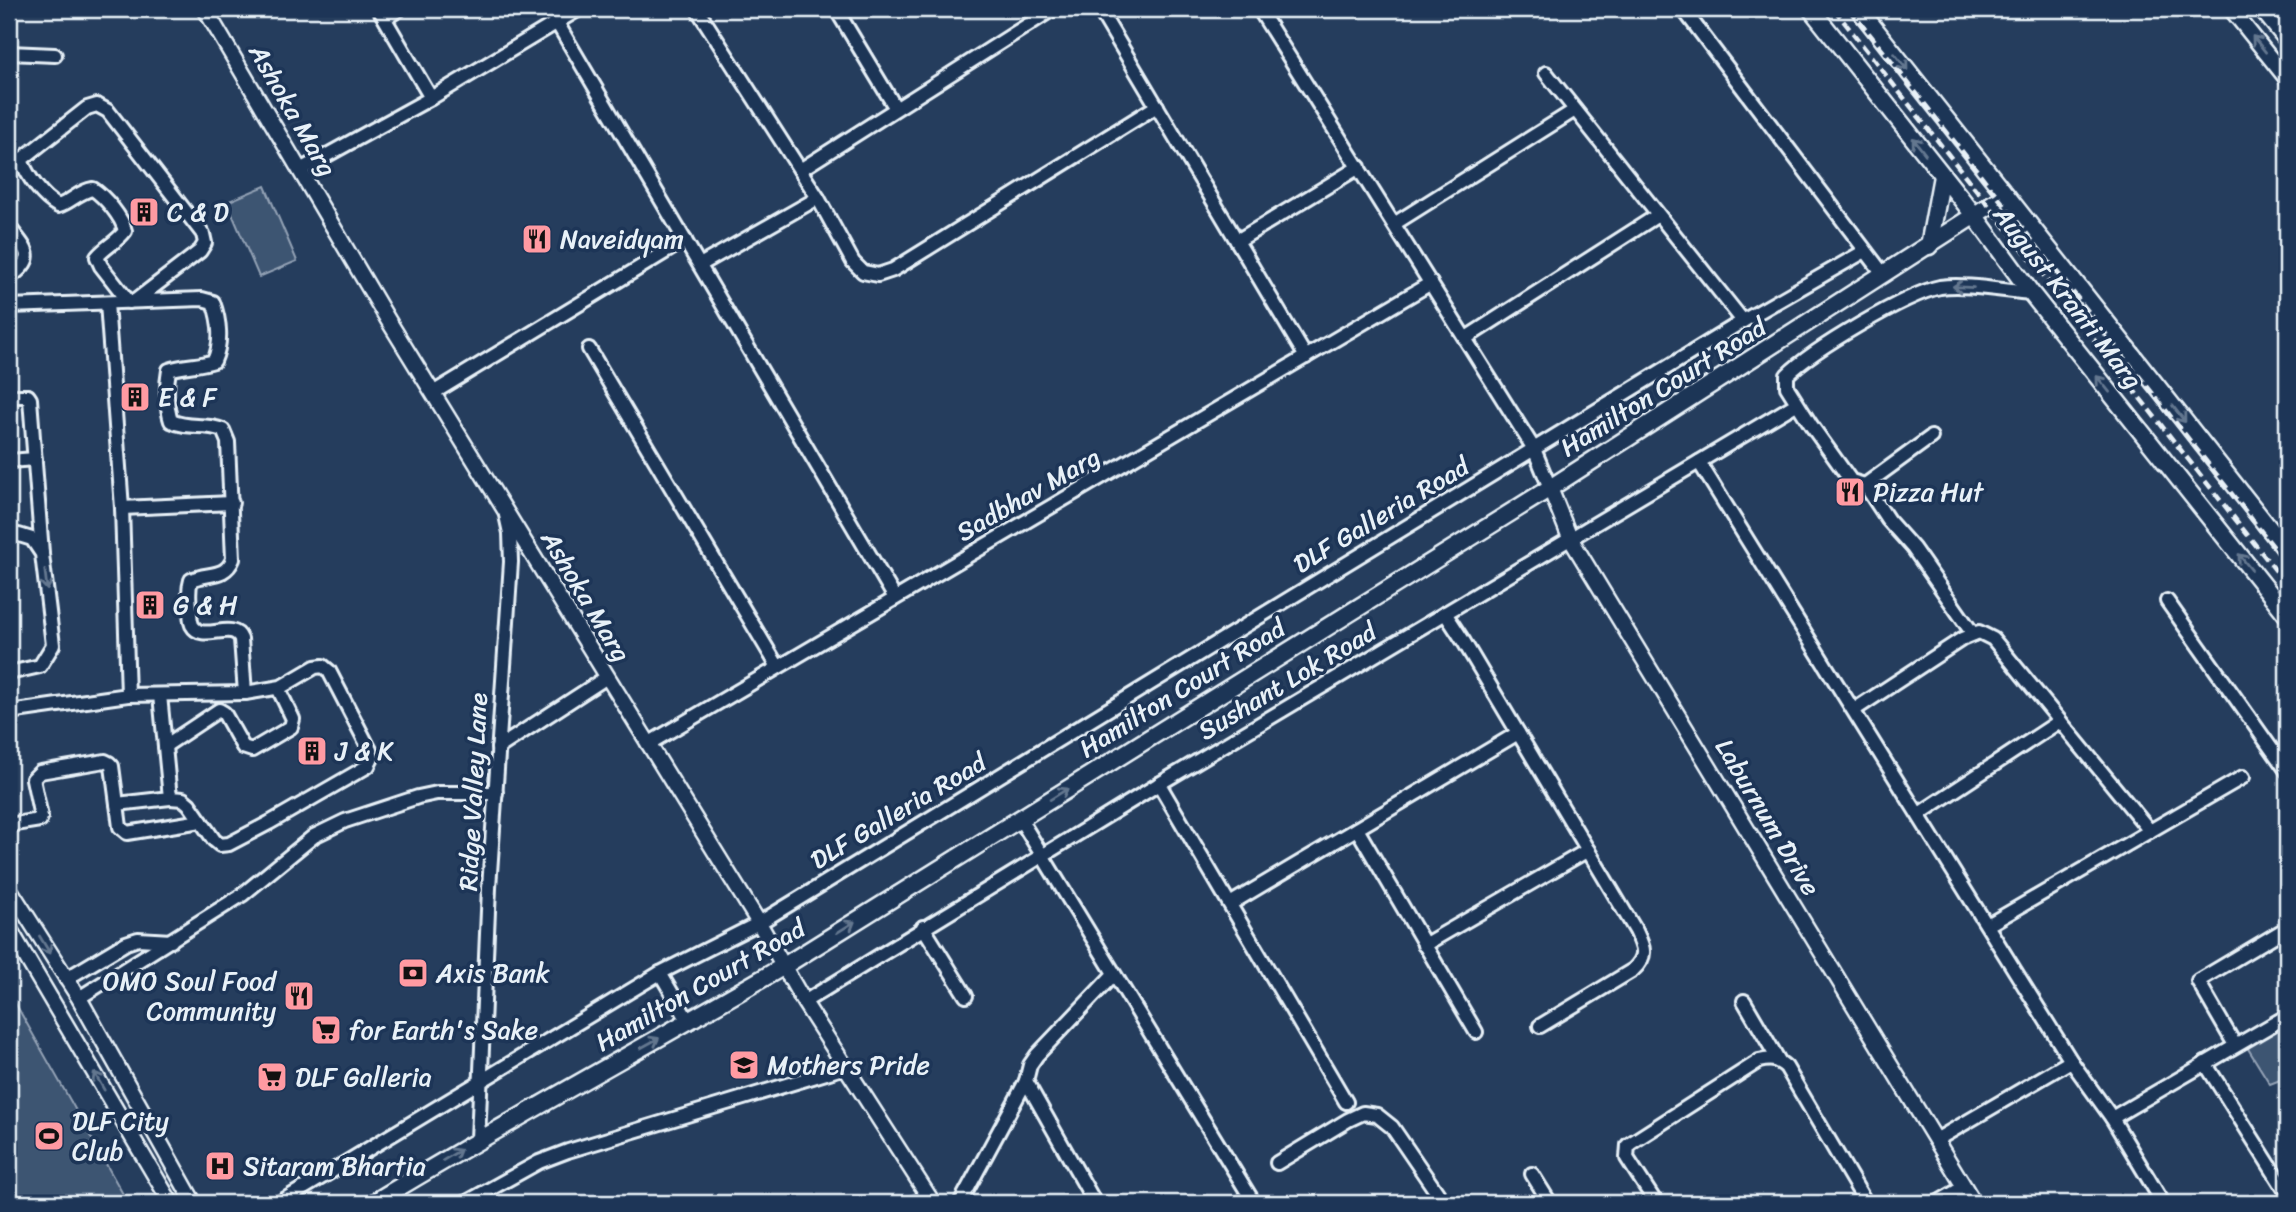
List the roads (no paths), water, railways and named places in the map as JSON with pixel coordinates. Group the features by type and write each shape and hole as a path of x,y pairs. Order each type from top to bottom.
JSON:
{"main road":[{"name":"August Kranti Marg","path":"1811,9 1974,215 2031,293 2287,615"},
{"name":"August Kranti Marg","path":"1858,9 2287,551"},
{"path":"1929,246 1942,176"},
{"name":"Hamilton Court Road","path":"373,1203 478,1139 784,966 1550,488 2006,195"}],"street":[{"name":"Ashoka Marg","path":"205,9 433,393 759,923 804,1002 931,1201"},
{"path":"400,9 382,13 431,98"},
{"path":"549,9 895,598"},
{"path":"300,170 431,98 579,9"},
{"path":"696,9 818,198 853,262 863,272 878,275 893,270 1157,106"},
{"path":"836,9 895,107"},
{"path":"800,170 895,107 1053,9"},
{"path":"1099,9 1306,357"},
{"name":"Laburnum Drive","path":"1259,9 1534,449 1570,538 1974,1203"},
{"path":"1683,9 1884,275"},
{"path":"2231,9 2287,79"},
{"path":"2261,9 2287,41"},
{"path":"9,53 55,55"},
{"path":"1546,73 1743,321"},
{"path":"97,105 108,111 203,234 205,243 200,251 132,301 97,257 125,231 123,224 99,193 93,189 84,190 67,203 58,205 49,201 25,170 21,160 87,108 97,105"},
{"path":"1394,224 1575,110"},
{"path":"1237,241 1359,167"},
{"path":"700,265 818,198"},
{"path":"1466,338 1658,215"},
{"path":"9,227 26,250 27,260 23,267 9,278"},
{"path":"433,393 685,240"},
{"name":"DLF Galleria Road","path":"279,1203 660,973 759,923 1743,321 1865,251"},
{"name":"Sadbhav Marg","path":"648,744 1431,283"},
{"path":"1973,634 1865,485 1851,481 1796,404 1787,387 1787,375 1795,367 1867,321 1923,292 1942,287 2031,293"},
{"path":"9,306 202,299 213,302 218,315 219,349 214,361 169,370 168,413 172,421 183,427 211,425 223,430 228,442 233,559 229,569 201,575 191,580 188,589 191,624 197,630 234,631 239,634 245,694"},
{"path":"107,303 122,508 128,695"},
{"path":"589,349 778,667"},
{"path":"9,397 28,396 30,399 53,645 40,666 9,673"},
{"name":"Sushant Lok Road","path":"804,1002 1159,784 1796,404"},
{"path":"1865,485 1931,437"},
{"path":"9,461 35,459"},
{"path":"1699,461 2071,1061 2112,1118 2162,1203"},
{"path":"122,508 232,503"},
{"name":"Ridge Valley Lane","path":"478,1139 489,888 511,562 510,533 504,508"},
{"path":"9,536 19,535 32,539 43,554"},
{"path":"2167,601 2282,754 2287,771"},
{"path":"1445,613 1636,931 1644,953 1641,962 1633,970 1540,1026"},
{"path":"1854,710 1962,639 1979,632 1993,639 2150,831"},
{"path":"9,712 128,695 245,694 278,688 315,667 323,666 329,671 372,758 368,766 229,844 220,845 214,840 183,799 117,804"},
{"path":"498,748 607,677"},
{"path":"165,746 219,710 224,713 238,741 251,750 291,727 293,719 278,688"},
{"path":"160,695 170,798"},
{"path":"1919,814 2060,721"},
{"path":"1230,904 1518,733"},
{"path":"9,825 40,820 33,779 35,775 105,761 112,766 120,827 127,833 201,821"},
{"path":"1988,925 2243,777"},
{"path":"1159,784 1346,1102"},
{"path":"79,998 242,895 314,836 345,821 427,795 496,793"},
{"path":"1020,819 1254,1203"},
{"path":"1357,829 1476,1032"},
{"path":"1424,945 1588,850"},
{"path":"9,888 79,998 194,1203"},
{"path":"923,927 966,996"},
{"path":"9,928 171,1203"},
{"path":"2235,1045 2199,981 2287,928"},
{"path":"66,979 126,943 138,939 170,941"},
{"path":"660,973 689,1022"},
{"path":"960,1203 1026,1081 1030,1065 1114,974"},
{"path":"1744,1000 1866,1203"},
{"path":"2112,1118 2287,1016"},
{"path":"1656,1203 1626,1157 1628,1145 1759,1061 1769,1058 1779,1060"},
{"path":"1936,1140 2071,1061"},
{"path":"2206,1063 2287,1193"},
{"path":"465,1203 530,1167 568,1151 846,1067"},
{"path":"1026,1081 1095,1203"},
{"path":"1277,1163 1348,1120 1363,1113 1377,1115 1392,1127 1444,1203"},
{"path":"1532,1174 1550,1203"},
{"path":"1937,1203 1964,1187"},
{"path":"912,1203 931,1201"}],"railway":[{"path":"1834,9 2287,585"},
{"path":"1850,9 2287,564"}],"place":[{"name":"C & D","path":"144,212"},
{"name":"Naveidyam","path":"537,239"},
{"name":"E & F","path":"135,397"},
{"name":"Pizza Hut","path":"1850,492"},
{"name":"G & H","path":"150,605"},
{"name":"J & K","path":"312,751"},
{"name":"Axis Bank","path":"413,973"},
{"name":"OMO Soul Food Community","path":"299,996"},
{"name":"for Earth's Sake","path":"326,1030"},
{"name":"Mothers Pride","path":"744,1065"},
{"name":"DLF Galleria","path":"272,1077"},
{"name":"DLF City Club","path":"49,1136"},
{"name":"Sitaram Bhartia","path":"220,1166"}]}
